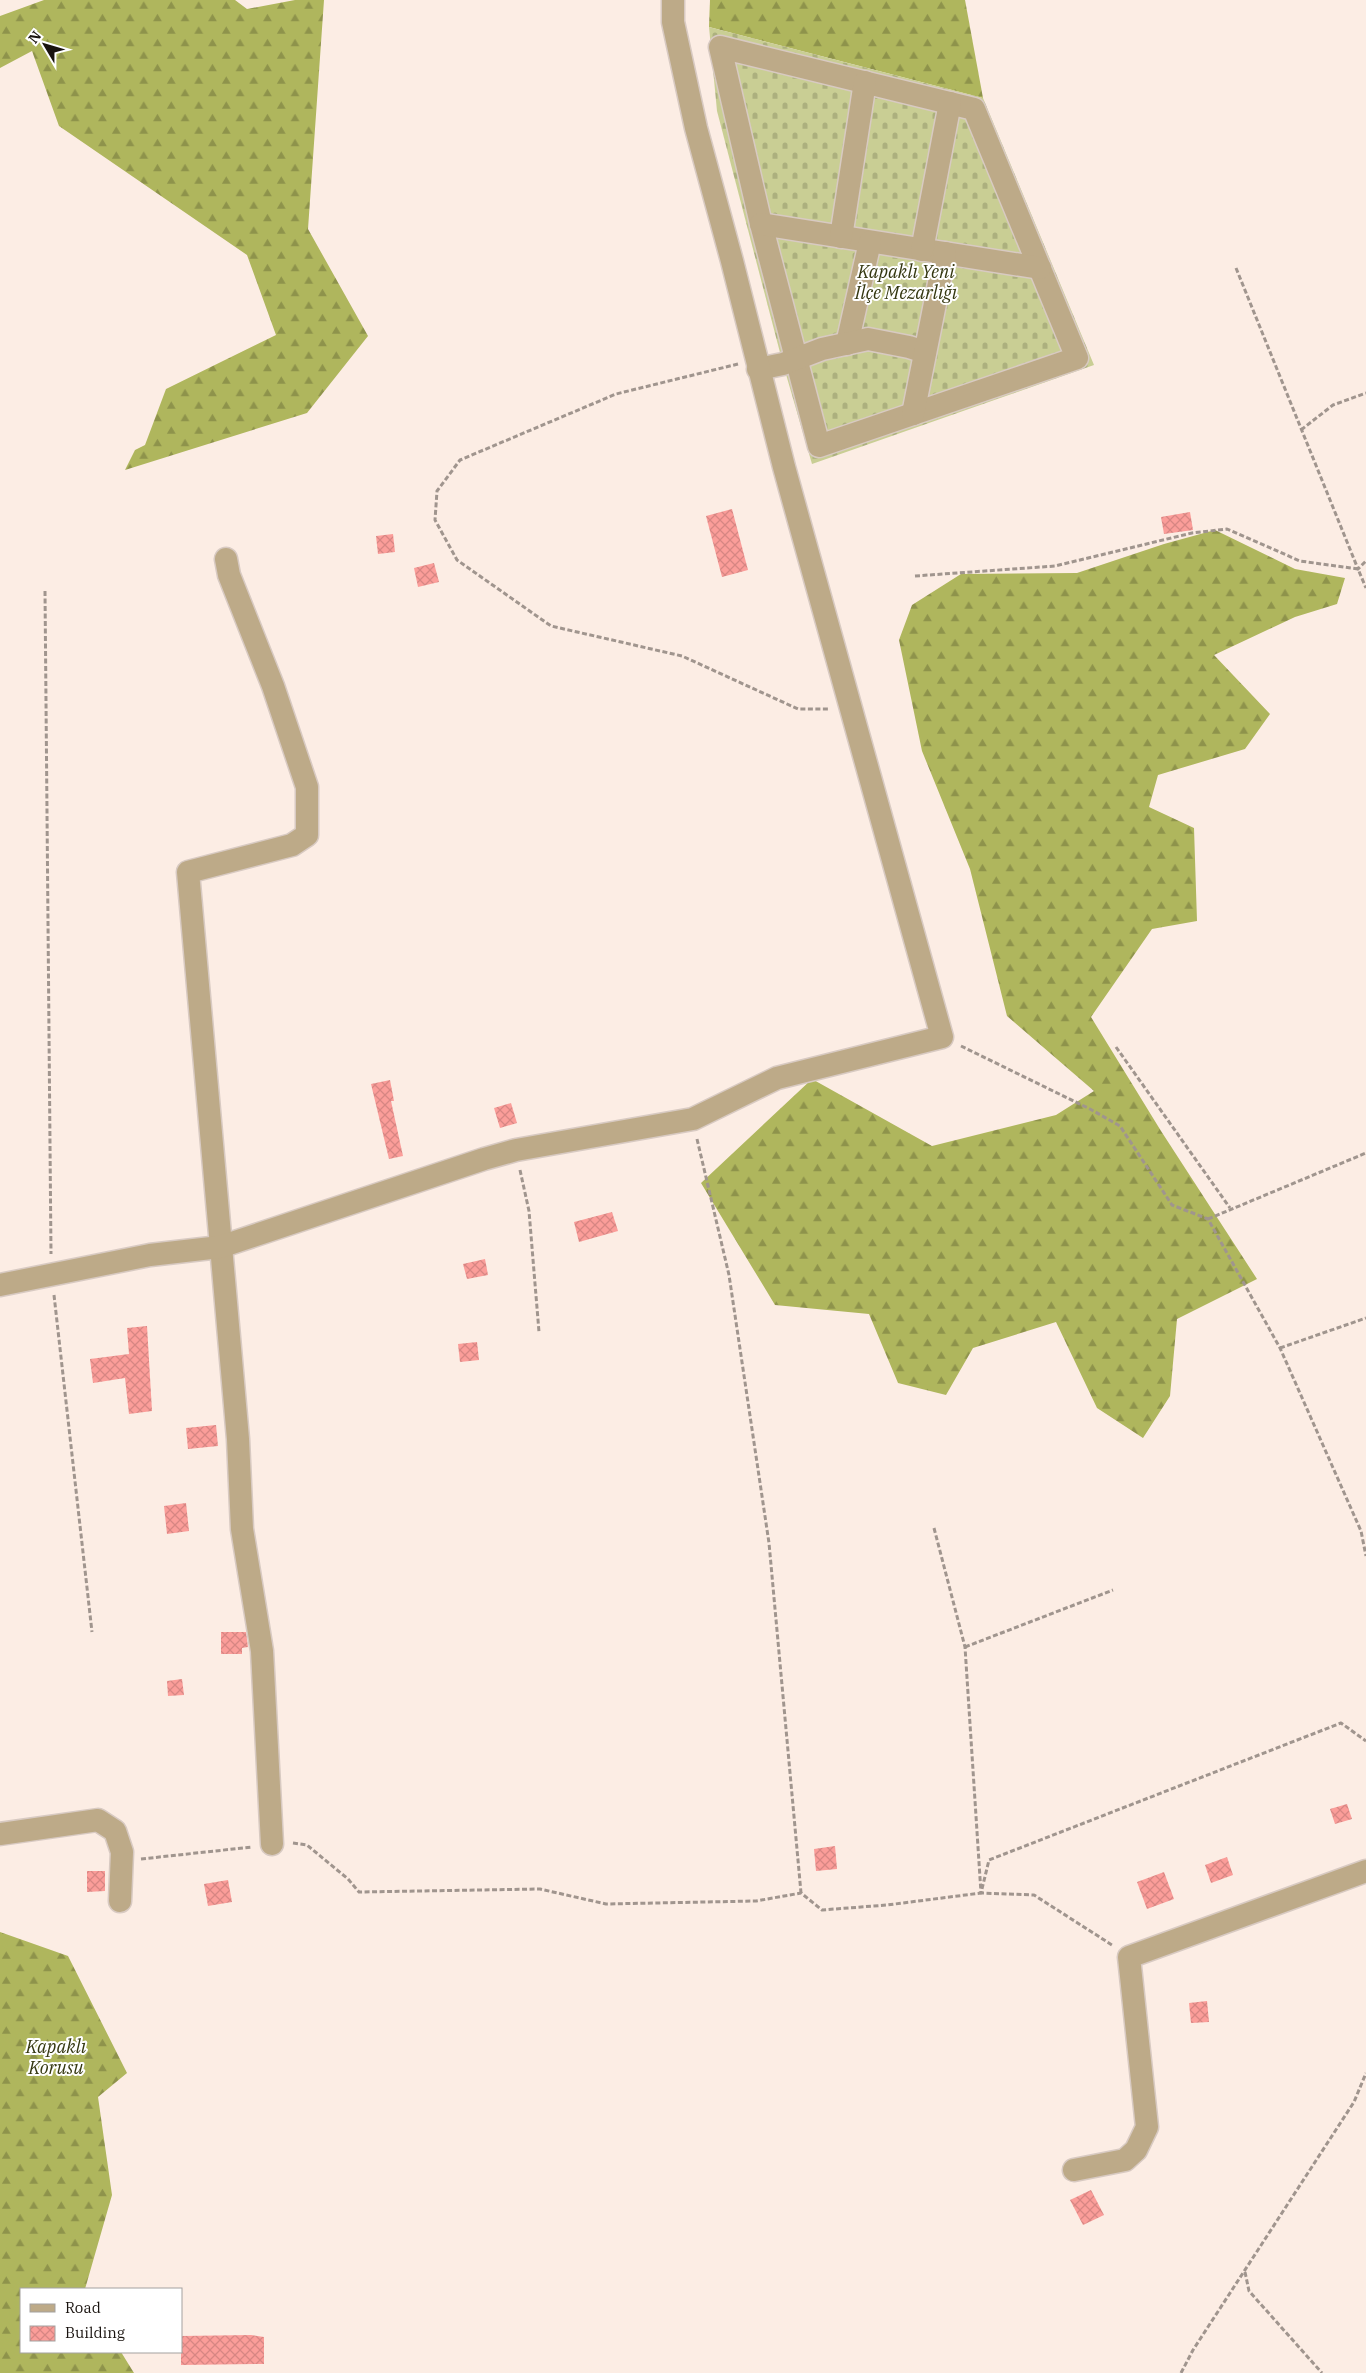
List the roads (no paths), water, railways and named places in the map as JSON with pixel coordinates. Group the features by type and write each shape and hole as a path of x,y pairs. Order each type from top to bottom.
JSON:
{"street":[{"path":"0,1285 150,1255 220,1247 516,1150 692,1119 777,1078 942,1037 757,364 732,261 696,128 673,22 673,0"},
{"path":"720,47 950,103 974,109 1078,358 818,446 761,224 720,47"},
{"path":"841,237 865,82"},
{"path":"922,250 950,103"},
{"path":"761,224 1040,268"},
{"path":"846,344 870,242"},
{"path":"913,414 945,253"},
{"path":"757,364 796,359 822,349 868,339 925,352"},
{"path":"226,559 229,575 273,686 306,786 307,835 292,845 188,872 238,1439 242,1529 262,1651 272,1844"},
{"path":"0,1834 98,1820 115,1831 122,1852 120,1902"},
{"path":"1074,2170 1125,2160 1136,2150 1147,2127 1129,1956 1366,1871"}],"park label":[{"name":"Kapaklı Yeni İlçe Mezarlığı","path":"906,281"},
{"name":"Kapaklı Korusu","path":"56,2056"}]}
